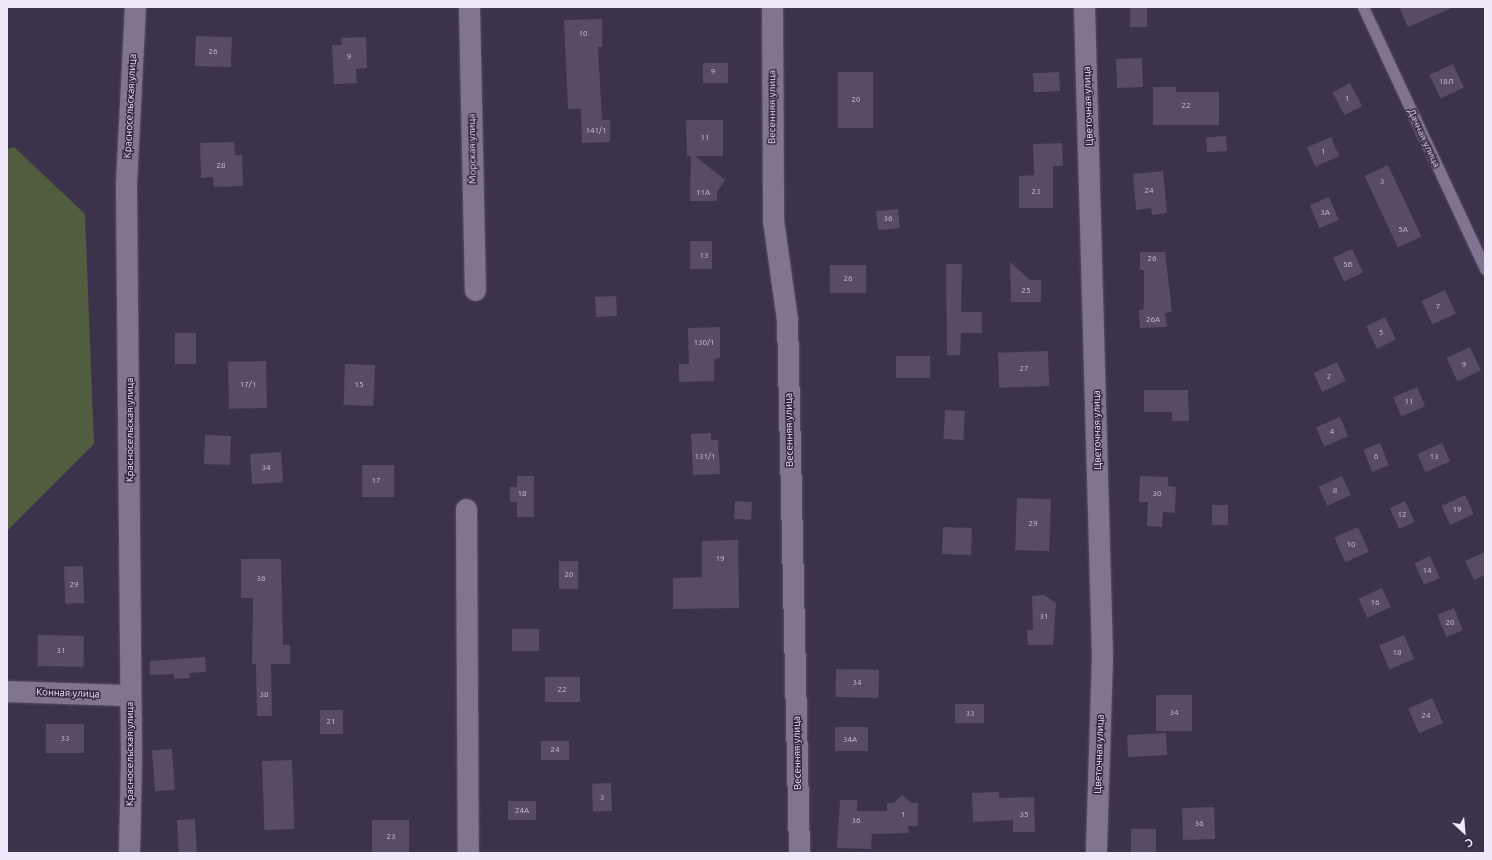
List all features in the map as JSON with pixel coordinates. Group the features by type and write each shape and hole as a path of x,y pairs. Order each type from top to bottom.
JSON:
{"street":[{"name":"Красносельская улица","path":"128,853 129,695 126,183 135,7"},
{"name":"Морская улица","path":"469,7 475,290"},
{"name":"Весенняя улица","path":"772,7 773,220 787,319 799,853"},
{"name":"Цветочная улица","path":"1084,7 1102,657 1096,853"},
{"path":"466,509 468,853"},
{"name":"Конная улица","path":"7,691 129,695"}],"lane":[{"name":"Дачная улица","path":"1363,7 1485,269"}],"green space":[{"path":"14,147 85,214 94,444 7,531 7,149"}],"building":[{"path":"1399,7 1454,7 1408,27"},
{"path":"1130,8 1147,8 1147,27 1130,27"},
{"path":"602,19 602,47 598,47 602,120 610,120 610,142 582,143 581,109 568,109 564,20"},
{"path":"196,36 232,37 231,67 195,66"},
{"path":"366,37 367,68 356,69 357,83 334,84 332,45 342,45 341,38"},
{"path":"1142,58 1143,87 1117,88 1116,59"},
{"path":"703,63 728,63 728,83 703,83"},
{"path":"1453,64 1464,88 1440,99 1429,75"},
{"path":"838,72 873,72 873,128 838,128"},
{"path":"1059,72 1060,91 1034,92 1033,73"},
{"path":"1350,83 1362,106 1345,115 1332,92"},
{"path":"1153,87 1176,87 1176,92 1219,92 1219,125 1153,125"},
{"path":"686,120 723,120 723,156 695,156 725,180 717,192 717,201 690,201 691,156 687,156"},
{"path":"1226,136 1227,151 1207,152 1206,137"},
{"path":"1331,137 1339,156 1315,166 1307,147"},
{"path":"234,142 235,155 242,155 243,186 214,187 213,177 201,178 200,143"},
{"path":"1062,143 1063,166 1053,166 1053,208 1019,208 1019,176 1034,175 1033,144"},
{"path":"1388,165 1421,237 1398,248 1364,176"},
{"path":"1163,171 1167,213 1152,215 1151,208 1136,210 1133,174"},
{"path":"1329,197 1339,220 1319,228 1310,205"},
{"path":"898,209 900,228 878,230 876,211"},
{"path":"690,241 712,241 712,269 690,269"},
{"path":"1352,249 1363,273 1344,281 1333,258"},
{"path":"1140,252 1165,252 1172,312 1165,313 1167,327 1140,328 1139,310 1143,310 1144,304 1144,270 1140,270"},
{"path":"1010,262 1030,280 1041,280 1041,302 1011,302"},
{"path":"946,264 962,264 961,312 982,312 982,333 961,333 960,355 947,355"},
{"path":"830,265 866,265 866,293 830,293"},
{"path":"1445,290 1456,314 1432,325 1421,301"},
{"path":"616,296 617,316 596,317 595,297"},
{"path":"1385,317 1396,339 1377,349 1366,326"},
{"path":"720,327 720,358 714,359 714,381 679,382 679,364 689,364 688,328"},
{"path":"175,333 196,333 196,364 175,364"},
{"path":"1470,347 1481,371 1457,382 1446,358"},
{"path":"1048,351 1049,386 999,388 998,353"},
{"path":"896,356 930,356 930,378 896,378"},
{"path":"266,361 267,408 229,409 228,362"},
{"path":"1337,362 1346,381 1322,392 1313,373"},
{"path":"345,364 375,365 374,406 344,405"},
{"path":"1417,387 1425,406 1401,416 1393,397"},
{"path":"1144,390 1188,390 1189,421 1172,421 1172,412 1144,412"},
{"path":"945,410 965,411 963,440 943,439"},
{"path":"1340,417 1348,436 1324,446 1316,427"},
{"path":"711,433 711,440 718,440 720,474 693,475 691,434"},
{"path":"205,435 231,436 230,465 204,464"},
{"path":"1380,443 1389,465 1372,472 1363,450"},
{"path":"1442,443 1450,461 1425,472 1417,454"},
{"path":"281,452 283,482 252,484 250,454"},
{"path":"362,465 394,465 394,497 362,497"},
{"path":"517,476 534,476 534,517 517,517 517,502 510,502 510,487 517,487"},
{"path":"1140,476 1168,477 1168,486 1176,487 1175,513 1163,512 1162,527 1147,526 1148,502 1139,502"},
{"path":"1342,476 1351,495 1327,506 1318,487"},
{"path":"1465,495 1474,514 1450,525 1441,506"},
{"path":"1017,498 1051,499 1049,551 1015,550"},
{"path":"735,501 752,502 751,520 734,519"},
{"path":"1405,501 1415,522 1399,529 1390,508"},
{"path":"1212,505 1228,505 1228,525 1212,525"},
{"path":"943,527 972,528 971,555 942,554"},
{"path":"1358,527 1369,552 1345,562 1334,538"},
{"path":"738,540 739,608 673,609 673,578 702,577 702,541"},
{"path":"1485,552 1485,575 1474,580 1465,561"},
{"path":"1430,556 1440,578 1424,585 1414,563"},
{"path":"241,559 281,559 283,645 290,645 290,664 271,664 272,716 257,716 256,664 252,664 253,598 241,598"},
{"path":"559,561 578,561 578,589 559,589"},
{"path":"83,566 84,603 65,604 64,567"},
{"path":"1382,588 1391,607 1367,618 1358,599"},
{"path":"1044,595 1056,603 1053,645 1028,645 1027,630 1033,630 1032,596"},
{"path":"1454,608 1463,630 1446,637 1437,615"},
{"path":"512,629 539,629 539,651 512,651"},
{"path":"38,635 84,636 83,667 37,666"},
{"path":"1404,635 1414,659 1389,669 1379,646"},
{"path":"205,657 206,672 189,673 190,678 174,679 174,674 150,675 150,661"},
{"path":"836,669 879,670 879,698 836,697"},
{"path":"545,677 580,677 580,702 545,702"},
{"path":"1156,695 1192,695 1192,731 1156,731"},
{"path":"1432,698 1443,723 1419,733 1408,709"},
{"path":"955,704 984,704 984,723 955,723"},
{"path":"320,710 343,710 343,734 320,734"},
{"path":"46,724 84,724 84,753 46,753"},
{"path":"835,727 868,727 868,751 835,751"},
{"path":"1166,733 1167,755 1128,757 1127,735"},
{"path":"541,741 569,741 569,760 541,760"},
{"path":"172,749 175,790 155,791 152,750"},
{"path":"292,760 294,829 264,830 262,761"},
{"path":"611,783 612,811 593,812 592,784"},
{"path":"999,792 999,798 1034,797 1035,832 1013,832 1013,820 973,822 972,793"},
{"path":"902,795 912,803 918,803 918,826 908,826 909,833 872,834 871,849 837,848 840,800 857,800 857,811 887,811 887,803 894,803"},
{"path":"508,801 536,801 536,820 508,820"},
{"path":"1214,807 1215,839 1183,840 1182,808"},
{"path":"195,819 197,853 179,853 177,820"},
{"path":"372,820 409,820 409,852 372,852"},
{"path":"1131,829 1156,829 1156,853 1131,853"}]}
